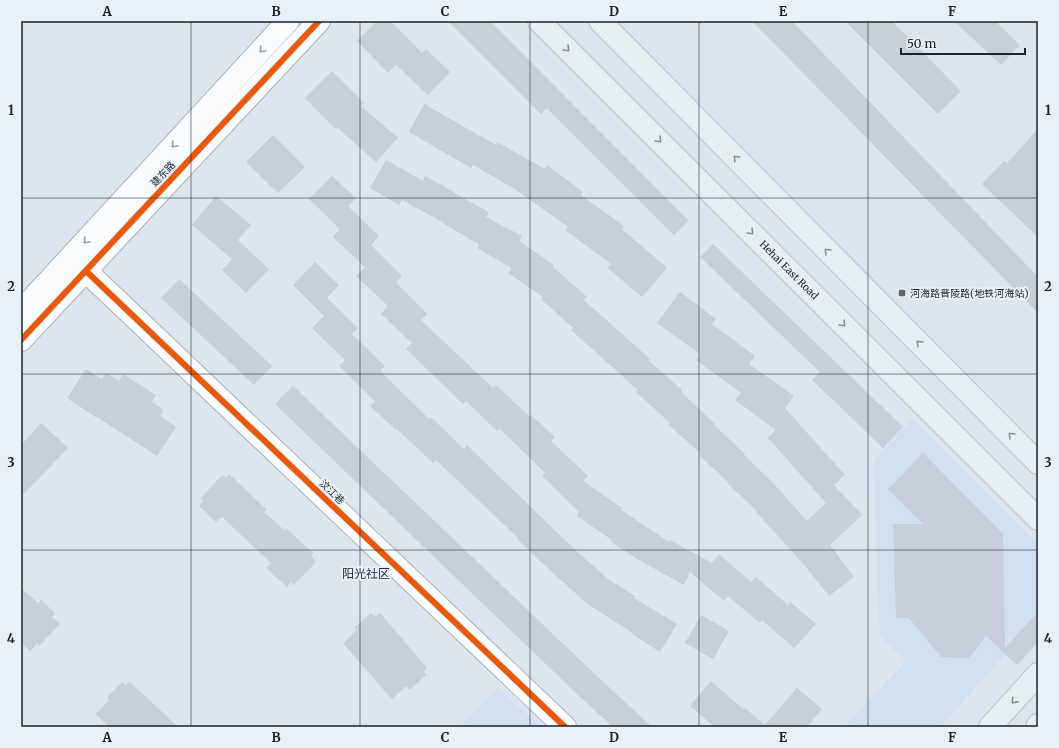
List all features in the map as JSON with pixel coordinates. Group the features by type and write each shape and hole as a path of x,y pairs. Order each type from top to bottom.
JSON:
{"main road":[{"name":"Hehai East Road","path":"539,21 1038,519"},
{"path":"600,21 1038,463"},
{"path":"990,727 1038,674"}],"street":[{"name":"建东路","path":"21,311 288,21"},
{"name":"建东路","path":"21,340 319,21"},
{"name":"汶江巷","path":"86,271 565,727"}],"shaded area":[{"path":"912,419 1038,544 1038,618 940,727 844,727 906,661 880,636 873,461"},
{"path":"498,687 541,727 460,727"}],"building":[{"path":"377,21 390,21 422,53 426,49 450,72 428,95 396,65 388,73 357,41"},
{"path":"448,21 490,21 689,221 674,235 547,108 541,114"},
{"path":"752,21 792,21 1038,277 1038,313"},
{"path":"845,21 892,21 961,91 938,114"},
{"path":"954,21 995,21 1020,45 1001,65"},
{"path":"332,71 364,103 361,106 398,138 376,162 338,128 337,130 305,98"},
{"path":"424,104 496,145 497,142 545,169 547,165 583,192 581,195 624,226 622,229 667,268 642,297 608,268 611,264 565,230 568,227 515,189 473,165 471,168 409,132"},
{"path":"1038,129 1038,237 982,184 1004,161 1007,163"},
{"path":"273,135 305,167 278,193 246,162"},
{"path":"386,160 423,181 425,176 454,192 489,212 486,217 522,236 519,241 554,265 553,267 587,297 584,300 682,390 681,392 745,454 744,455 774,484 807,521 826,503 768,438 776,430 735,400 741,393 696,360 700,354 657,323 680,292 716,319 712,324 755,356 749,364 794,396 785,408 845,475 834,485 862,515 830,545 854,577 829,596 806,567 756,512 757,511 699,455 700,453 669,425 670,423 636,392 638,390 571,330 573,328 541,299 543,297 508,273 512,268 477,248 479,244 444,223 402,200 399,205 370,188"},
{"path":"332,176 356,198 348,206 379,236 371,245 402,276 396,283 427,314 421,320 493,388 496,385 529,416 531,415 555,437 551,441 588,476 583,481 622,508 621,510 669,542 670,540 712,563 719,554 751,582 756,577 788,605 790,602 816,624 794,648 762,620 760,623 728,596 724,601 690,572 684,585 639,560 611,542 612,540 577,516 579,512 542,476 545,473 500,429 497,431 466,401 463,404 406,349 412,343 381,314 388,306 356,276 365,267 333,237 340,229 309,199"},
{"path":"216,196 251,225 238,240 269,269 246,293 222,270 232,259 192,225"},
{"path":"713,244 903,427 883,448 812,380 820,372 700,257"},
{"path":"315,262 339,285 327,298 358,328 352,334 385,366 380,371 429,419 431,417 464,449 467,445 573,548 608,579 635,596 634,598 677,624 660,652 589,605 556,576 436,460 433,463 370,406 375,401 339,366 345,360 312,328 324,316 293,285"},
{"path":"179,279 272,366 254,385 161,298"},
{"path":"86,369 102,379 106,373 119,381 123,374 156,395 152,402 164,410 160,416 176,427 157,456 67,398"},
{"path":"293,386 652,727 613,727 577,694 275,404"},
{"path":"41,423 68,448 21,497 21,445"},
{"path":"923,453 1003,534 1005,648 1038,612 1038,642 1017,665 986,636 969,658 941,657 909,618 896,618 893,524 923,524 888,489"},
{"path":"229,474 266,509 264,512 284,530 286,528 313,553 311,556 316,562 294,585 291,582 287,587 266,568 271,563 222,517 216,522 199,506 204,501 201,498 222,475 226,478"},
{"path":"21,588 38,603 41,600 55,613 52,617 60,624 39,646 37,643 30,651 21,643"},
{"path":"371,613 375,617 380,613 427,668 423,671 426,675 410,690 406,686 392,699 343,643 357,630 355,627"},
{"path":"701,615 729,631 713,659 685,643"},
{"path":"711,681 744,710 745,708 765,725 797,688 822,709 807,727 715,727 690,706"},
{"path":"122,682 126,685 130,682 178,727 109,727 96,714 109,700 107,698"}],"cycle path":[{"path":"21,340 319,21"},
{"path":"86,271 565,727"}],"place":[{"name":"河海路晋陵路(地铁河海站)","path":"902,293"}],"district":[{"name":"阳光社区","path":"366,573"}]}
